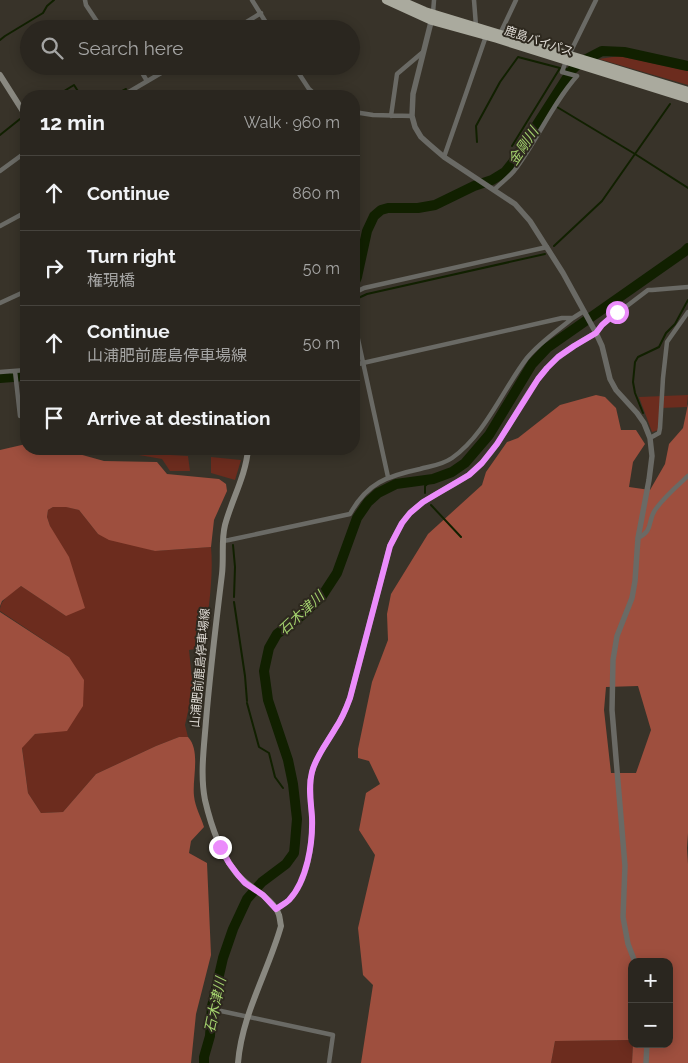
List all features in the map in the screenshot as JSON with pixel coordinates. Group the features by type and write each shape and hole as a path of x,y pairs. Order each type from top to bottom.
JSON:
{"highway":[{"name":"鹿島バイパス","path":"386,0 486,36 569,60 579,58 688,91"},
{"name":"鹿島バイパス","path":"400,0 432,17 476,26 584,67 688,99"}],"main road":[{"path":"0,77 20,107"},
{"name":"山浦肥前鹿島停車場線","path":"247,455 245,467 225,526 223,540 204,758 205,798 220,847 229,863 245,883 263,895 276,909"},
{"path":"238,1063 248,1016 281,926 280,915 276,909"}],"street":[{"path":"85,0 86,5 96,20"},
{"path":"252,0 265,20"},
{"path":"434,0 432,17 412,94 412,116 415,127 430,146 515,204 530,221 564,273 585,311 602,346 610,379 616,390 637,413 644,423 650,438 652,456 638,538 635,582 632,598 617,636 613,660 612,710 625,866 623,917 628,944 633,958"},
{"path":"474,0 476,26"},
{"path":"500,34 516,0"},
{"path":"492,188 513,172 567,87 577,76 562,72 596,0"},
{"path":"250,20 261,13"},
{"path":"444,156 486,36"},
{"path":"391,116 397,74 424,51"},
{"path":"143,75 147,81"},
{"path":"132,90 157,75"},
{"path":"300,75 311,90"},
{"path":"360,113 412,116"},
{"path":"0,171 20,156"},
{"path":"0,226 20,215"},
{"path":"360,290 548,247"},
{"path":"276,909 288,901 302,878 311,841 312,817 309,791 311,773 315,761 343,716 350,698 390,546 402,523 423,502 469,475 482,463 497,444 538,379 558,357 596,333 602,325 648,290 688,287"},
{"path":"0,303 20,294"},
{"path":"223,540 350,514 365,492 388,477 438,465 452,458 470,443 527,358 542,342 572,318 585,311"},
{"path":"650,438 659,433 660,428 667,342 688,312"},
{"path":"360,364 562,318 572,318"},
{"path":"360,349 388,477"},
{"path":"15,371 20,416"},
{"path":"0,372 20,371"},
{"path":"638,538 644,535 648,529 656,509 675,487 688,476"},
{"path":"221,1011 333,1035 329,1063"},
{"path":"646,1063 647,1048"}],"shaded area":[{"path":"619,56 688,71 688,85 599,59"},
{"path":"596,395 605,397 616,408 621,430 636,430 645,444 633,462 629,487 650,490 665,464 669,444 683,428 688,404 688,1063 632,1063 633,1048 673,1048 673,958 628,958 628,1040 555,1041 551,1063 361,1063 373,985 363,975 358,928 375,855 359,830 366,793 380,784 369,761 358,758 358,749 372,682 388,640 387,614 391,594 428,534 482,485 486,472 507,442 518,438 560,405","holes":["638,686 651,730 636,773 611,773 604,710 606,687"]},
{"path":"688,395 687,407 660,408 659,430 652,432 639,397"},
{"path":"20,445 20,455 82,455 104,461 157,462 167,474 219,479 226,484 227,491 214,520 211,547 155,551 109,540 98,534 79,510 53,507 48,510 47,517 50,526 69,557 85,608 66,616 21,586 2,601 0,606 0,450"},
{"path":"139,455 188,456 190,471 170,471 162,459"},
{"path":"211,457 241,460 235,480 211,473"},
{"path":"53,507 67,507 79,510 98,534 155,551 211,547 212,572 205,647 189,650 193,689 185,725 188,737 179,737 156,746 96,774 63,812 41,813 28,793 22,747 35,734 67,730 69,657 0,611 4,600 21,586 66,616 47,517 48,510"},
{"path":"0,612 69,657 84,680 83,706 67,731 35,734 22,748 28,793 41,813 63,812 96,774 156,746 179,737 188,737 192,743 195,757 194,796 204,827 191,841 189,853 207,863 211,955 196,1014 191,1063 0,1063"},
{"path":"628,1040 628,1048 633,1048 632,1063 551,1063 555,1041"}],"waterway":[{"path":"31,20 43,13 54,0"},
{"path":"0,40 20,27"},
{"name":"金剛川","path":"360,263 367,231 374,216 381,210 435,205 474,186 492,180 505,172 572,70 579,63 602,51 624,52 688,66"},
{"path":"477,142 476,126 500,82 518,57 560,68 512,146"},
{"name":"金剛川","path":"566,69 572,70"},
{"path":"66,90 74,85 77,90"},
{"path":"554,246 602,201 670,104"},
{"path":"557,107 688,188"},
{"path":"0,135 20,119"},
{"name":"石木津川","path":"204,1063 210,1036 212,1006 223,958 233,929 247,899 262,882 286,864 294,853 297,819 293,784 288,760 268,700 264,671 269,648 277,634 301,616 322,596 337,573 357,518 368,502 378,493 396,484 433,479 452,472 465,463 489,435 532,364 547,348 688,248"},
{"path":"360,297 367,294 545,254"},
{"path":"643,413 633,382 635,362 638,357 659,347 666,333 675,324 688,300"},
{"name":"金剛川","path":"0,378 20,376"},
{"path":"425,493 425,486 433,479"},
{"path":"431,505 461,537"},
{"path":"233,545 235,567 234,597"},
{"path":"234,602 247,701"},
{"path":"247,703 259,747 269,753 275,777 283,788"}],"route":[{"path":"220,847 229,863 245,883 263,895 276,909 288,901 295,892 302,878 311,841 312,817 309,791 311,773 315,761 343,716 350,698 390,546 402,523 423,502 469,475 482,463 497,444 547,368 558,357 596,333 617,312"}]}
